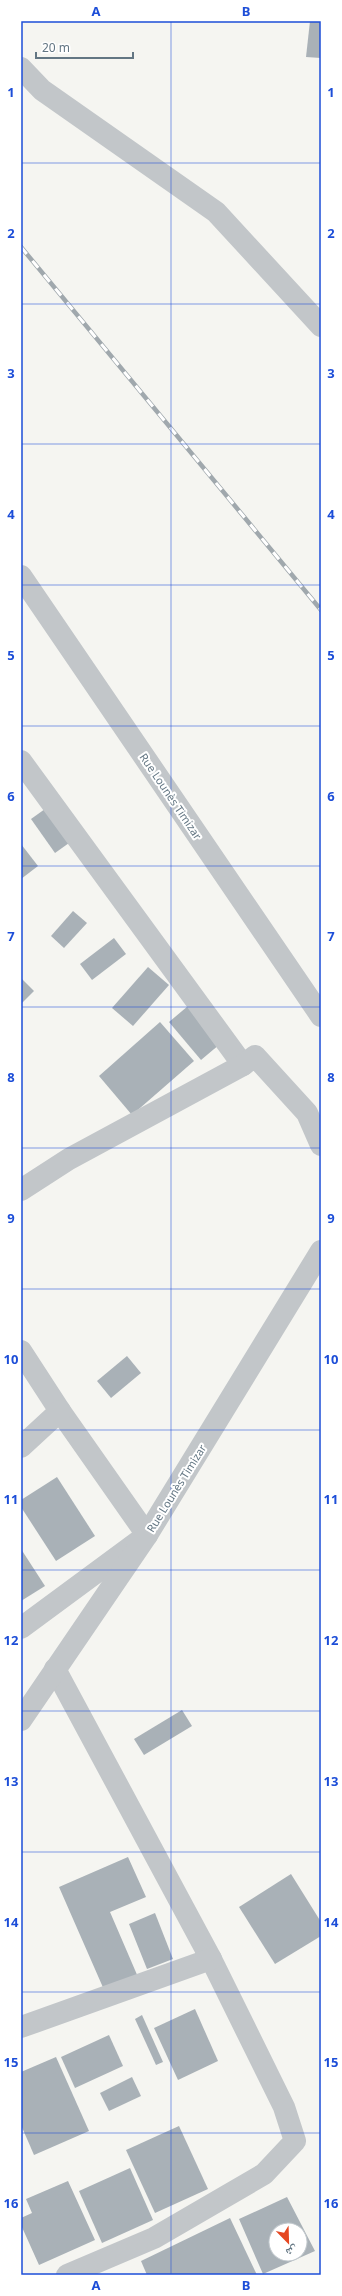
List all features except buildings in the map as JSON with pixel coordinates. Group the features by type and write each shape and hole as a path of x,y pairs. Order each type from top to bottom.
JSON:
{"street":[{"path":"21,68 42,90 216,212 321,326"},
{"name":"Rue Lounès Timizar","path":"21,576 321,1016"},
{"path":"21,761 243,1065"},
{"path":"21,1190 69,1159 243,1065 255,1056 307,1113 321,1145"},
{"name":"Rue Lounès Timizar","path":"21,1720 147,1535 321,1251"},
{"path":"21,1351 60,1411 147,1535 21,1628"},
{"path":"21,1447 60,1411"},
{"path":"55,1670 211,1959 284,2107 295,2141 264,2174 154,2238 67,2275"},
{"path":"21,2027 211,1959"}],"railway":[{"path":"21,247 321,610"}]}
